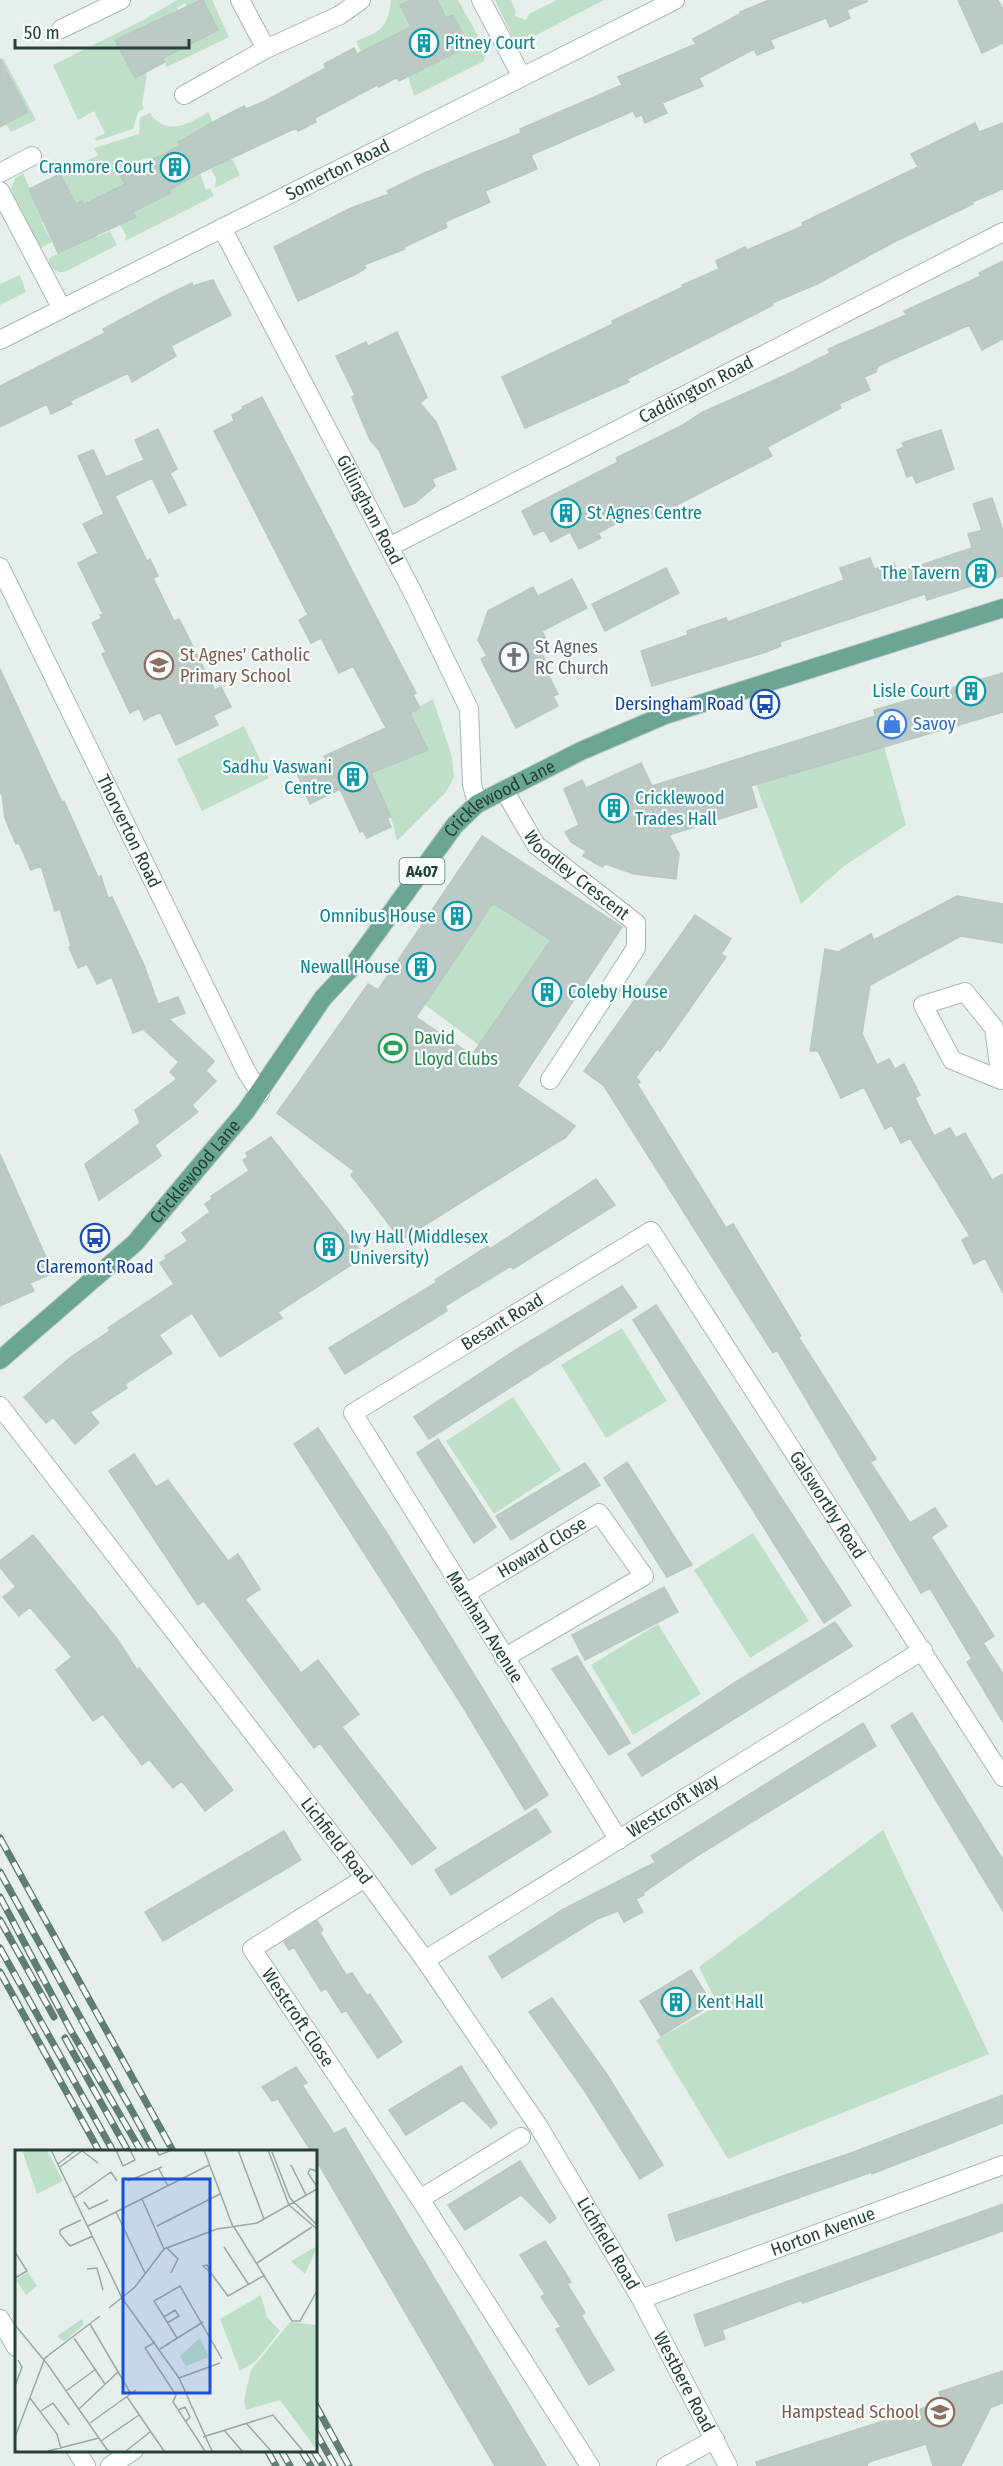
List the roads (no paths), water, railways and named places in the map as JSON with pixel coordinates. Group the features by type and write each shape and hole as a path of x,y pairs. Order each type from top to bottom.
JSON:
{"main road":[{"name":"Cricklewood Lane","path":"0,1360 135,1243 260,1093 323,998 351,969 455,825 477,804 581,751 665,716 1003,608"}],"street":[{"path":"61,29 121,0"},
{"path":"240,0 266,49"},
{"path":"184,95 266,49 340,15 361,0"},
{"path":"481,0 522,77"},
{"name":"Somerton Road","path":"0,340 675,0"},
{"path":"0,173 32,156"},
{"path":"0,191 62,309"},
{"name":"Gillingham Road","path":"222,228 389,547 469,709 472,784 477,804"},
{"name":"Caddington Road","path":"389,547 1003,232"},
{"name":"Thorverton Road","path":"0,567 246,1071 260,1093"},
{"name":"Woodley Crescent","path":"504,790 536,845 636,923 636,948 550,1080"},
{"path":"965,993 994,1028 1002,1082 952,1060 923,1005 965,993"},
{"name":"Besant Road","path":"353,1413 651,1231"},
{"name":"Galsworthy Road","path":"651,1231 1003,1777"},
{"name":"Lichfield Road","path":"0,1406 365,1878 425,1960 538,2127 641,2300"},
{"name":"Marnham Avenue","path":"353,1413 619,1840"},
{"name":"Howard Close","path":"465,1594 599,1513 644,1576 504,1658"},
{"name":"Westcroft Way","path":"425,1960 923,1650"},
{"name":"Westcroft Close","path":"365,1878 252,1948 420,2199 590,2466"},
{"path":"420,2199 521,2137"},
{"name":"Horton Avenue","path":"641,2300 1003,2165"},
{"name":"Westbere Road","path":"641,2300 728,2466"},
{"path":"0,2319 15,2345"},
{"path":"666,2466 715,2439"},
{"path":"77,2451 86,2466"},
{"path":"110,2466 132,2451"}],"railway":[{"path":"0,1838 172,2150"},
{"path":"0,1872 153,2150"},
{"path":"0,1897 70,2029 140,2150"},
{"path":"0,1920 54,2017"},
{"path":"0,1948 112,2150"},
{"path":"0,1972 98,2150"},
{"path":"65,2038 127,2150"},
{"path":"316,2406 349,2466"},
{"path":"316,2433 335,2466"},
{"path":"268,2451 276,2466"},
{"path":"282,2451 290,2466"},
{"path":"302,2451 311,2466"},
{"path":"314,2451 323,2466"}],"place":[{"name":"Pitney Court","path":"424,43"},
{"name":"Cranmore Court","path":"175,167"},
{"name":"St Agnes Centre","path":"566,513"},
{"name":"The Tavern","path":"981,573"},
{"name":"St Agnes RC Church","path":"514,657"},
{"name":"St Agnes' Catholic Primary School","path":"159,665"},
{"name":"Lisle Court","path":"971,691"},
{"name":"Dersingham Road","path":"765,704"},
{"name":"Savoy","path":"892,724"},
{"name":"Sadhu Vaswani Centre","path":"353,777"},
{"name":"Cricklewood Trades Hall","path":"614,808"},
{"name":"Omnibus House","path":"457,916"},
{"name":"Newall House","path":"421,967"},
{"name":"Coleby House","path":"547,992"},
{"name":"David Lloyd Clubs","path":"393,1048"},
{"name":"Claremont Road","path":"95,1238"},
{"name":"Ivy Hall (Middlesex University)","path":"329,1247"},
{"name":"Kent Hall","path":"676,2002"},
{"name":"Hampstead School","path":"940,2412"}]}
